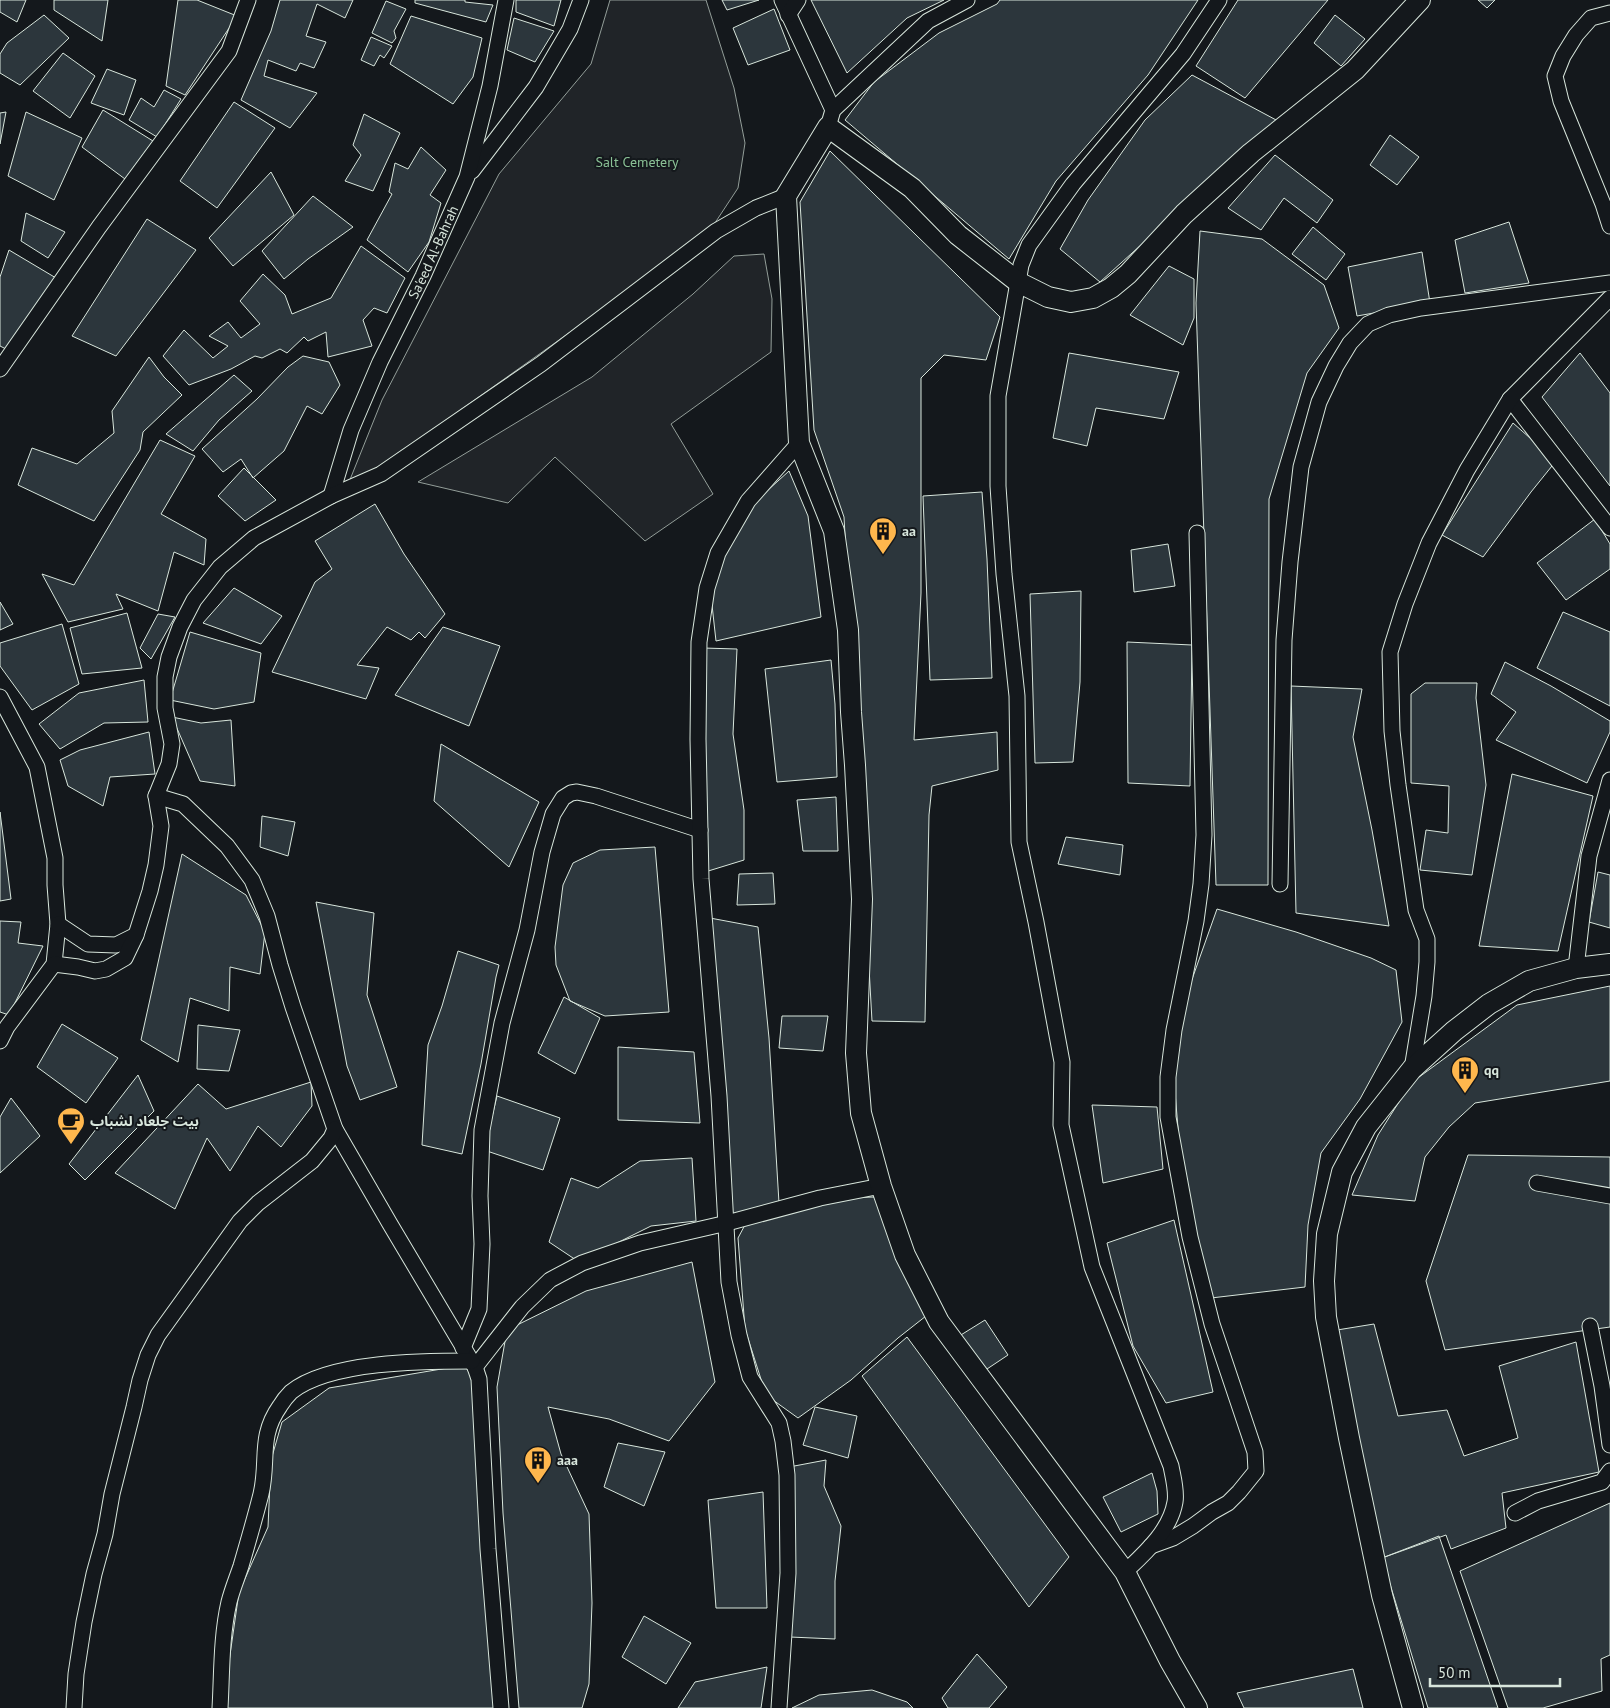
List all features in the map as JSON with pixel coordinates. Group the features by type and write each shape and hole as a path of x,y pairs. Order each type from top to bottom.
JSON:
{"street":[{"path":"0,369 99,227 229,51 248,0"},
{"name":"Sa'eed Al-Bahrah","path":"331,496 351,430 467,177 490,86 506,0"},
{"path":"467,177 536,87 570,29 581,0"},
{"path":"782,0 830,119 912,188 958,236 1018,282 1048,297 1071,302 1092,298 1112,288 1128,274 1184,214 1251,153 1355,70 1420,0"},
{"path":"788,15 798,0"},
{"path":"967,0 928,21 830,119 786,196 799,443 834,531 848,630 862,899 856,1053 861,1113 881,1186 905,1255 939,1322 1125,1572 1196,1708"},
{"path":"1125,1572 1151,1546 1168,1523 1175,1502 1171,1466 1092,1267 1061,1125 1062,1062 1019,842 1017,696 1004,574 998,486 998,396 1021,265 1029,245 1073,184 1183,54 1219,0"},
{"path":"1610,12 1591,18 1576,35 1563,56 1555,76 1561,101 1603,204 1610,226"},
{"path":"54,964 78,966 95,971 106,970 125,958 136,935 156,865 161,826 156,796 169,764 172,744 165,708 165,677 169,657 180,627 194,600 220,567 254,538 331,496 381,474 541,364 716,231 756,208 786,196"},
{"path":"1280,884 1284,640 1300,467 1319,402 1336,366 1350,342 1368,324 1390,315 1421,308 1610,283"},
{"path":"1412,1069 1424,996 1427,939 1416,910 1398,785 1392,731 1390,652 1405,604 1428,543 1510,399 1610,298"},
{"path":"1510,399 1610,528"},
{"path":"779,1708 788,1573 787,1476 779,1423 750,1378 729,1282 719,1096 701,880 698,739 699,642 708,588 718,553 748,501 799,443"},
{"path":"1151,1546 1174,1538 1228,1503 1240,1492 1256,1471 1255,1452 1212,1324 1190,1237 1168,1116 1170,1058 1196,921 1201,884 1204,835 1197,533"},
{"path":"0,697 37,767 56,858 55,885 58,924 54,964 7,1028 0,1041"},
{"path":"1576,968 1589,856 1610,780"},
{"path":"463,1348 479,1309 482,1244 480,1196 482,1130 502,1023 527,930 542,852 553,814 563,798 571,793 578,792 596,796 700,830"},
{"path":"156,796 183,804 227,846 252,880 267,916 290,999 335,1129 473,1364 479,1379 488,1548 500,1708"},
{"path":"58,924 88,944 101,946 116,945 136,935"},
{"path":"1413,1708 1382,1595 1326,1317 1324,1281 1327,1234 1342,1172 1366,1127 1412,1069 1454,1031 1489,1004 1528,981 1576,968 1610,964"},
{"path":"74,1708 76,1674 94,1574 140,1380 148,1355 158,1335 240,1221 258,1203 312,1161 331,1138 335,1129"},
{"path":"1537,1183 1610,1196"},
{"path":"473,1364 522,1307 550,1280 582,1263 640,1243 820,1198 881,1186"},
{"path":"1590,1326 1606,1386 1610,1445"},
{"path":"220,1708 222,1653 229,1602 263,1485 266,1436 270,1420 283,1401 291,1392 306,1382 352,1369 406,1362 473,1364"},
{"path":"1515,1513 1538,1501 1602,1482 1610,1471"}],"green space":[{"name":"Salt Cemetery","path":"610,0 706,0 734,88 745,143 738,188 707,235 345,492 382,400 499,174 591,64"},
{"path":"764,254 772,299 771,352 671,424 713,494 645,541 555,457 508,503 418,482 592,377 693,294 734,256"}],"building":[{"path":"0,0 26,0 17,22 0,12"},
{"path":"54,0 108,0 102,41 54,10"},
{"path":"178,0 197,0 237,16 185,95 166,86"},
{"path":"280,0 353,0 345,18 317,4 306,36 326,42 314,68 300,63 296,71 268,60 264,76 317,93 290,128 241,100 271,31"},
{"path":"415,0 465,0 465,2 493,5 486,22 415,3"},
{"path":"516,0 561,0 554,26 516,12"},
{"path":"722,0 759,0 727,10"},
{"path":"811,0 944,0 907,18 847,73"},
{"path":"1000,0 1198,0 1148,75 1056,181 1009,259 845,120 874,82 939,33 997,4"},
{"path":"1238,0 1328,0 1245,98 1196,66"},
{"path":"1478,0 1495,0 1487,8"},
{"path":"386,1 406,9 394,31 396,38 392,43 372,33"},
{"path":"774,9 790,50 748,65 733,28"},
{"path":"44,15 69,38 20,85 0,73 0,54 7,43"},
{"path":"1335,15 1365,39 1341,66 1314,43"},
{"path":"411,16 482,38 473,77 453,104 390,64"},
{"path":"514,18 554,31 535,62 507,50"},
{"path":"371,37 392,46 384,58 380,55 374,66 361,60"},
{"path":"63,53 95,76 70,118 33,91"},
{"path":"107,69 136,80 124,115 91,103"},
{"path":"1192,75 1278,121 1100,282 1060,249 1088,200 1145,120"},
{"path":"164,90 181,99 157,137 129,120 141,98 154,107"},
{"path":"234,102 275,128 217,208 180,181"},
{"path":"103,110 153,141 125,179 82,147"},
{"path":"6,112 0,144 0,113"},
{"path":"26,112 82,138 54,200 8,176"},
{"path":"364,114 400,133 373,191 345,181 361,155 353,145"},
{"path":"1390,135 1419,157 1397,185 1370,165"},
{"path":"421,147 446,170 430,195 441,203 429,242 408,272 367,240 392,194 389,192 395,163 408,169"},
{"name":"aa","path":"830,151 1000,317 986,360 944,355 921,378 921,593 914,740 997,732 998,770 932,786 929,815 925,1022 872,1021 844,517 814,430 800,202"},
{"path":"1275,155 1333,200 1317,223 1284,198 1261,230 1228,208"},
{"path":"271,172 294,215 233,266 209,238"},
{"path":"313,196 353,227 308,259 284,279 262,251"},
{"path":"26,213 65,232 48,258 21,241"},
{"path":"147,219 196,250 116,356 72,336"},
{"path":"1509,222 1529,283 1465,293 1455,240"},
{"path":"1313,227 1345,254 1326,280 1292,254"},
{"path":"1200,231 1262,239 1324,285 1339,328 1307,373 1269,499 1268,885 1216,885 1196,303"},
{"path":"361,246 405,278 387,313 374,308 363,320 372,346 328,357 326,332 308,341 304,337 287,353 280,349 262,358 255,356 231,369 189,385 163,356 184,330 213,358 228,346 209,336 228,322 241,338 260,324 240,301 263,274 285,295 292,314 331,298"},
{"path":"9,250 56,278 6,349 0,346 0,277"},
{"path":"1422,252 1430,303 1357,316 1348,267"},
{"path":"1169,266 1194,279 1194,318 1183,345 1130,315"},
{"path":"1069,353 1179,372 1164,419 1096,408 1087,446 1053,438"},
{"path":"1580,353 1610,393 1610,486 1542,397"},
{"path":"303,356 329,362 340,385 322,414 307,406 284,451 253,478 241,459 223,472 202,449 257,399 288,367"},
{"path":"149,357 164,377 182,395 143,432 140,450 94,521 18,485 32,448 77,464 114,433 112,411"},
{"path":"234,375 252,391 219,420 193,451 166,434"},
{"path":"1513,423 1556,461 1483,557 1442,535"},
{"path":"160,440 195,456 161,514 206,539 204,565 174,552 158,611 116,594 123,609 68,622 42,574 74,585"},
{"path":"244,468 276,500 245,521 218,496"},
{"path":"789,471 808,516 821,617 716,641 711,596 724,553 746,510"},
{"name":"aa","path":"982,492 992,678 930,680 923,496"},
{"path":"375,504 404,554 445,614 425,638 419,632 411,640 387,627 357,665 379,668 366,699 272,672 315,582 332,569 315,541"},
{"path":"1595,519 1610,544 1610,569 1566,600 1537,563"},
{"path":"1168,544 1175,586 1134,592 1131,550"},
{"path":"234,588 282,616 261,644 203,623"},
{"path":"1081,591 1080,682 1073,762 1035,763 1030,594"},
{"path":"0,602 13,624 0,630"},
{"path":"1563,612 1610,632 1610,706 1537,668"},
{"path":"127,613 142,668 82,674 70,628"},
{"path":"158,614 175,617 151,659 140,648"},
{"path":"62,624 79,684 32,710 0,666 0,643"},
{"path":"443,627 500,646 469,726 395,695"},
{"path":"190,632 261,653 254,702 214,709 170,700"},
{"path":"1127,642 1192,645 1190,786 1128,783"},
{"path":"703,648 737,649 733,734 744,810 744,860 705,872"},
{"path":"831,660 835,704 837,777 777,782 765,669"},
{"path":"1505,662 1551,686 1610,721 1610,732 1587,783 1496,740 1516,712 1491,694"},
{"path":"144,680 148,722 104,723 60,749 39,724 79,693"},
{"path":"1425,683 1477,683 1476,698 1486,785 1472,875 1420,870 1426,830 1448,833 1449,786 1411,783 1411,694"},
{"path":"1291,686 1362,689 1353,737 1389,926 1296,913"},
{"path":"172,717 201,723 231,720 235,786 200,781"},
{"path":"149,732 155,774 110,777 103,806 68,786 60,760 80,750"},
{"path":"441,744 539,802 509,867 434,801"},
{"path":"1512,774 1593,796 1558,951 1479,946"},
{"path":"836,797 838,851 803,851 797,800"},
{"path":"0,812 11,899 0,901"},
{"path":"262,816 295,822 288,856 260,847"},
{"path":"1066,837 1123,845 1120,875 1058,864"},
{"path":"655,847 669,1012 605,1016 570,1001 556,965 555,947 563,885 573,863 600,850"},
{"path":"182,854 246,895 265,932 260,974 230,967 229,1011 190,998 178,1062 141,1040"},
{"path":"1598,872 1610,875 1610,928 1589,922"},
{"path":"773,873 775,904 737,905 739,874"},
{"path":"316,902 374,913 367,995 397,1087 360,1100 347,1066"},
{"path":"1217,909 1296,932 1371,958 1396,970 1402,1022 1360,1099 1321,1153 1308,1225 1305,1287 1211,1298 1192,1220 1179,1140 1174,1080 1185,999"},
{"path":"710,918 758,927 769,1038 779,1203 732,1214"},
{"path":"0,921 21,922 18,943 43,946 9,1015 0,1012"},
{"path":"458,951 499,965 462,1154 422,1145 428,1045"},
{"name":"qq","path":"1610,986 1610,1081 1475,1103 1449,1127 1425,1157 1415,1201 1352,1195 1378,1135 1411,1083 1517,1005"},
{"path":"564,997 600,1018 575,1074 538,1053"},
{"path":"782,1016 828,1016 823,1051 779,1048"},
{"path":"62,1024 118,1058 86,1103 37,1067"},
{"path":"198,1025 240,1030 229,1071 197,1069"},
{"path":"618,1047 694,1052 700,1123 618,1120"},
{"path":"138,1075 154,1111 85,1180 69,1164"},
{"path":"311,1082 312,1106 281,1147 258,1126 230,1171 207,1138 175,1209 115,1173 198,1084 226,1109"},
{"path":"497,1096 560,1118 543,1170 484,1150"},
{"path":"11,1098 40,1136 0,1173 0,1117"},
{"path":"1092,1105 1157,1107 1163,1169 1103,1183"},
{"path":"1468,1155 1610,1157 1610,1327 1445,1350 1426,1281"},
{"path":"692,1158 696,1221 651,1226 579,1262 549,1242 571,1178 598,1188 640,1161"},
{"path":"874,1197 926,1316 851,1380 798,1418 766,1395 745,1329 738,1238 746,1223 841,1198"},
{"path":"1174,1220 1213,1392 1166,1403 1133,1346 1107,1243"},
{"name":"aaa","path":"692,1262 715,1382 669,1441 609,1419 548,1407 561,1454 589,1514 592,1603 589,1684 582,1708 519,1708 503,1513 497,1387 507,1330 586,1291"},
{"path":"985,1320 1008,1355 981,1373 956,1338"},
{"path":"1374,1324 1398,1416 1447,1410 1464,1456 1518,1438 1499,1366 1576,1342 1599,1472 1502,1493 1506,1528 1451,1549 1446,1535 1382,1558 1337,1330"},
{"path":"907,1337 1069,1557 1029,1607 862,1376"},
{"path":"471,1364 496,1708 224,1708 239,1592 268,1527 271,1460 282,1422 329,1388"},
{"path":"815,1407 857,1416 848,1458 803,1445"},
{"name":"aaa","path":"618,1443 665,1452 644,1506 604,1487"},
{"path":"826,1460 824,1486 841,1526 835,1581 835,1639 790,1637 789,1467"},
{"path":"1152,1473 1157,1491 1158,1514 1121,1532 1103,1497"},
{"path":"763,1492 767,1608 716,1608 708,1500"},
{"path":"1610,1503 1610,1655 1601,1659 1602,1691 1543,1708 1508,1708 1460,1571"},
{"path":"1439,1536 1498,1708 1428,1708 1382,1558"},
{"path":"644,1616 691,1643 666,1684 622,1657"},
{"path":"977,1654 1007,1687 989,1708 948,1708 942,1698"},
{"path":"767,1667 761,1708 678,1708 695,1682"},
{"path":"1353,1669 1363,1708 1244,1708 1237,1693"},
{"path":"872,1690 907,1702 913,1708 792,1708 819,1695"}],"place":[{"name":"aa","path":"883,555"},
{"name":"qq","path":"1465,1094"},
{"name":"بيت جلعاد لشباب","path":"71,1145"},
{"name":"aaa","path":"538,1484"}]}
